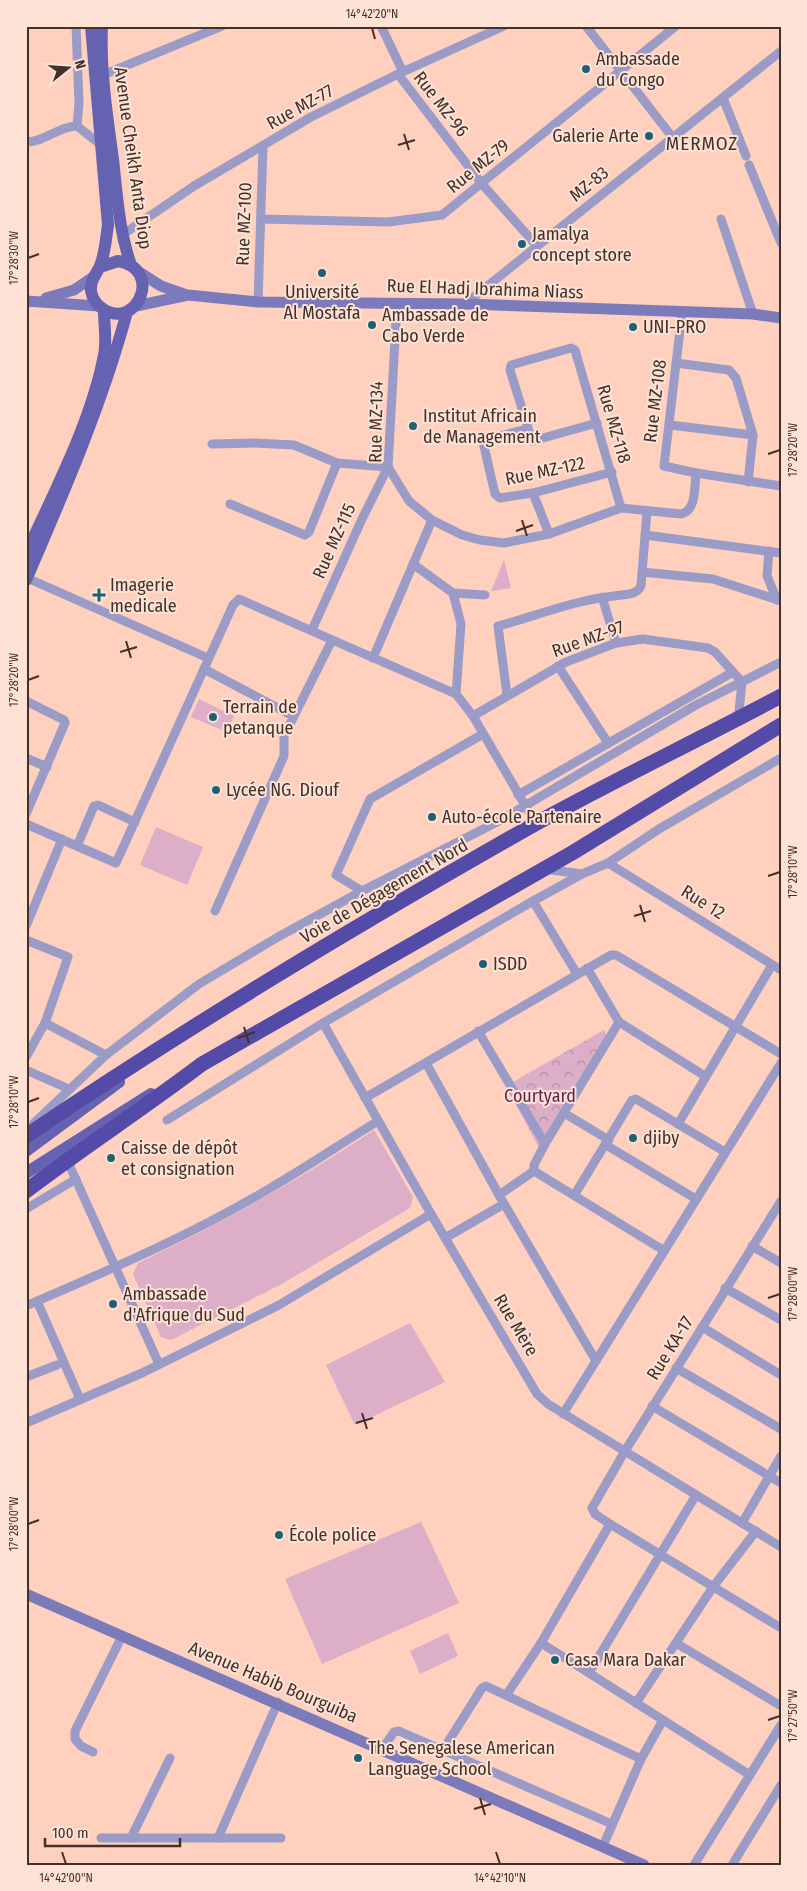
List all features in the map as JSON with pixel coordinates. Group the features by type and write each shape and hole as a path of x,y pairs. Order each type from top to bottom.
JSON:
{"highway":[{"path":"708,735 738,710 781,687"},
{"name":"Voie de Dégagement Nord","path":"184,1034 284,970 536,824 632,772 708,735 781,696"},
{"path":"26,1191 202,1064 544,869 781,726"},
{"path":"26,1136 152,1052 184,1034"}],"main road":[{"name":"Avenue Cheikh Anta Diop","path":"91,26 108,225 96,272"},
{"name":"Avenue Cheikh Anta Diop","path":"102,26 103,75 122,235 135,268"},
{"path":"29,301 60,296 74,290 96,272 118,261 135,268 161,286 188,295"},
{"path":"27,579 94,418 131,309 142,293 143,286 135,268"},
{"path":"26,554 69,456 92,396 104,355 101,308 92,296 96,272"},
{"path":"29,301 101,308 115,313 188,295"},
{"name":"Rue El Hadj Ibrahima Niass","path":"188,295 258,302 465,304 753,314 781,318"},
{"name":"Voie de Dégagement Nord","path":"26,1152 184,1034"},
{"path":"28,1172 115,1115 202,1064"},
{"name":"Avenue Habib Bourguiba","path":"26,1594 278,1702 644,1865"}],"street":[{"path":"76,26 79,103 77,126"},
{"name":"Rue MZ-96","path":"381,26 400,73 482,184 537,246"},
{"name":"Rue MZ-77","path":"122,235 194,186 311,117 400,73 504,26"},
{"path":"586,26 672,138"},
{"name":"Rue MZ-79","path":"261,219 388,222 442,216 676,26"},
{"path":"103,75 219,27"},
{"name":"MZ-83","path":"465,304 781,51"},
{"path":"723,98 781,243"},
{"path":"26,142 40,140 69,127 77,126 101,145"},
{"name":"Rue MZ-100","path":"258,302 263,146"},
{"path":"721,219 753,314"},
{"name":"Rue MZ-134","path":"397,303 388,467 409,501 432,520 462,535 480,540 504,542 549,534 621,508 681,514 688,512 691,508 696,473"},
{"name":"Rue MZ-108","path":"682,313 664,463 666,468 696,473"},
{"name":"Rue MZ-118","path":"527,429 510,370 511,365 571,348 575,350 621,508"},
{"path":"676,363 729,370 736,378 753,435 748,482"},
{"path":"527,429 532,441 597,423"},
{"path":"670,425 753,435"},
{"name":"Rue MZ-122","path":"527,429 483,442 497,496 502,498 533,493 612,472"},
{"path":"212,444 256,443 294,445 337,463 388,467"},
{"path":"230,504 305,535 309,532 337,463"},
{"name":"Rue MZ-115","path":"312,630 362,519 388,467"},
{"path":"696,473 781,486"},
{"path":"533,493 549,534"},
{"path":"508,695 498,626 602,597 633,593 638,590 642,572 647,511"},
{"path":"372,658 432,520"},
{"path":"645,534 781,553"},
{"path":"769,551 767,576 779,601"},
{"path":"413,564 453,593 485,594"},
{"path":"642,572 713,579 779,601"},
{"path":"27,579 208,658"},
{"path":"453,593 460,613 461,624 456,694"},
{"path":"602,597 616,643"},
{"path":"26,824 116,863 208,658 235,601 238,599 456,694 473,716 536,824"},
{"name":"Rue MZ-97","path":"473,716 558,666 616,643 643,639 708,648 715,652 742,682"},
{"path":"215,911 284,756 284,736 332,640"},
{"path":"26,1132 68,1089 106,1055 199,984 278,937 362,891 499,822 696,705 781,662"},
{"path":"558,666 608,743"},
{"path":"204,669 293,716"},
{"path":"518,795 733,672"},
{"path":"738,710 742,682"},
{"path":"26,701 65,722 26,814"},
{"path":"362,891 336,875 370,799 483,734"},
{"path":"26,758 47,767"},
{"path":"167,1120 323,1023 533,901 582,874 608,863 659,829 781,758"},
{"path":"77,846 94,806 98,805 135,822"},
{"path":"26,926 62,839"},
{"name":"Rue 12","path":"608,863 781,970"},
{"path":"544,869 582,874"},
{"path":"533,901 577,974"},
{"path":"26,940 68,957 45,1023 26,1057"},
{"path":"365,1098 426,1063 427,1059 607,956 616,955 781,1054"},
{"path":"678,1124 734,1026 772,965"},
{"path":"587,968 620,1022 705,1076"},
{"path":"534,1171 534,1165 545,1144 620,1022"},
{"path":"45,1023 106,1055"},
{"name":"Rue Mère","path":"323,1023 431,1214 537,1394 563,1414 781,1547"},
{"path":"478,1031 545,1144"},
{"path":"426,1063 504,1204 596,1361"},
{"path":"563,1414 663,1250 781,1063"},
{"path":"26,1070 68,1089"},
{"path":"575,1194 632,1100 636,1099 725,1152"},
{"path":"564,1113 696,1198"},
{"path":"26,1306 116,1266 272,1188 378,1121"},
{"path":"67,1160 159,1364"},
{"path":"499,1195 534,1171"},
{"path":"534,1171 575,1194 663,1250"},
{"path":"26,1209 76,1179"},
{"path":"445,1238 504,1204"},
{"name":"Rue KA-17","path":"610,1524 595,1514 592,1508 652,1406 752,1246 779,1207"},
{"path":"26,1424 159,1364 279,1304 431,1214"},
{"path":"752,1246 781,1264"},
{"path":"726,1288 781,1320"},
{"path":"37,1301 80,1400"},
{"path":"702,1327 781,1375"},
{"path":"26,1377 57,1365"},
{"path":"676,1368 781,1429"},
{"path":"652,1406 781,1483"},
{"path":"742,1524 781,1456"},
{"path":"589,1672 696,1495"},
{"path":"507,1694 541,1643 610,1524 781,1628"},
{"path":"636,1703 713,1587 756,1531"},
{"path":"93,1752 81,1746 75,1739 75,1732 122,1636"},
{"path":"541,1643 750,1775"},
{"path":"676,1643 781,1706"},
{"path":"443,1750 482,1688 489,1686 641,1758"},
{"path":"218,1838 278,1702"},
{"path":"603,1846 641,1758 663,1720"},
{"path":"694,1865 781,1725"},
{"path":"382,1748 397,1730 612,1824"},
{"path":"132,1838 170,1758"},
{"path":"732,1865 781,1785"},
{"path":"101,1838 280,1838"}],"green space":[{"path":"504,560 511,588 491,591"},
{"name":"Terrain de petanque","path":"199,699 234,716 227,732 191,717"},
{"path":"156,827 203,847 187,885 140,865"},
{"name":"Courtyard","path":"604,1030 607,1037 539,1148 506,1086"},
{"path":"374,1130 413,1197 410,1208 280,1285 171,1340 161,1337 133,1274 138,1263 258,1201"},
{"path":"410,1323 445,1382 355,1425 326,1365"},
{"path":"421,1522 459,1603 322,1664 285,1579"},
{"path":"448,1633 458,1656 420,1674 410,1651"}],"place":[{"name":"Ambassade du Congo","path":"586,69"},
{"name":"Galerie Arte","path":"649,136"},
{"name":"Jamalya concept store","path":"522,244"},
{"name":"Université Al Mostafa","path":"322,273"},
{"name":"Ambassade de Cabo Verde","path":"372,325"},
{"name":"UNI-PRO","path":"633,327"},
{"name":"Institut Africain de Management","path":"413,426"},
{"name":"Imagerie medicale","path":"99,595"},
{"name":"Terrain de petanque","path":"213,717"},
{"name":"Lycée NG. Diouf","path":"216,790"},
{"name":"Auto-école Partenaire","path":"432,817"},
{"name":"ISDD","path":"483,964"},
{"name":"djiby","path":"633,1138"},
{"name":"Caisse de dépôt et consignation","path":"111,1158"},
{"name":"Ambassade d'Afrique du Sud","path":"113,1304"},
{"name":"École police","path":"279,1535"},
{"name":"Casa Mara Dakar","path":"555,1660"},
{"name":"The Senegalese American Language School","path":"358,1758"}],"district":[{"name":"MERMOZ","path":"702,143"}]}
